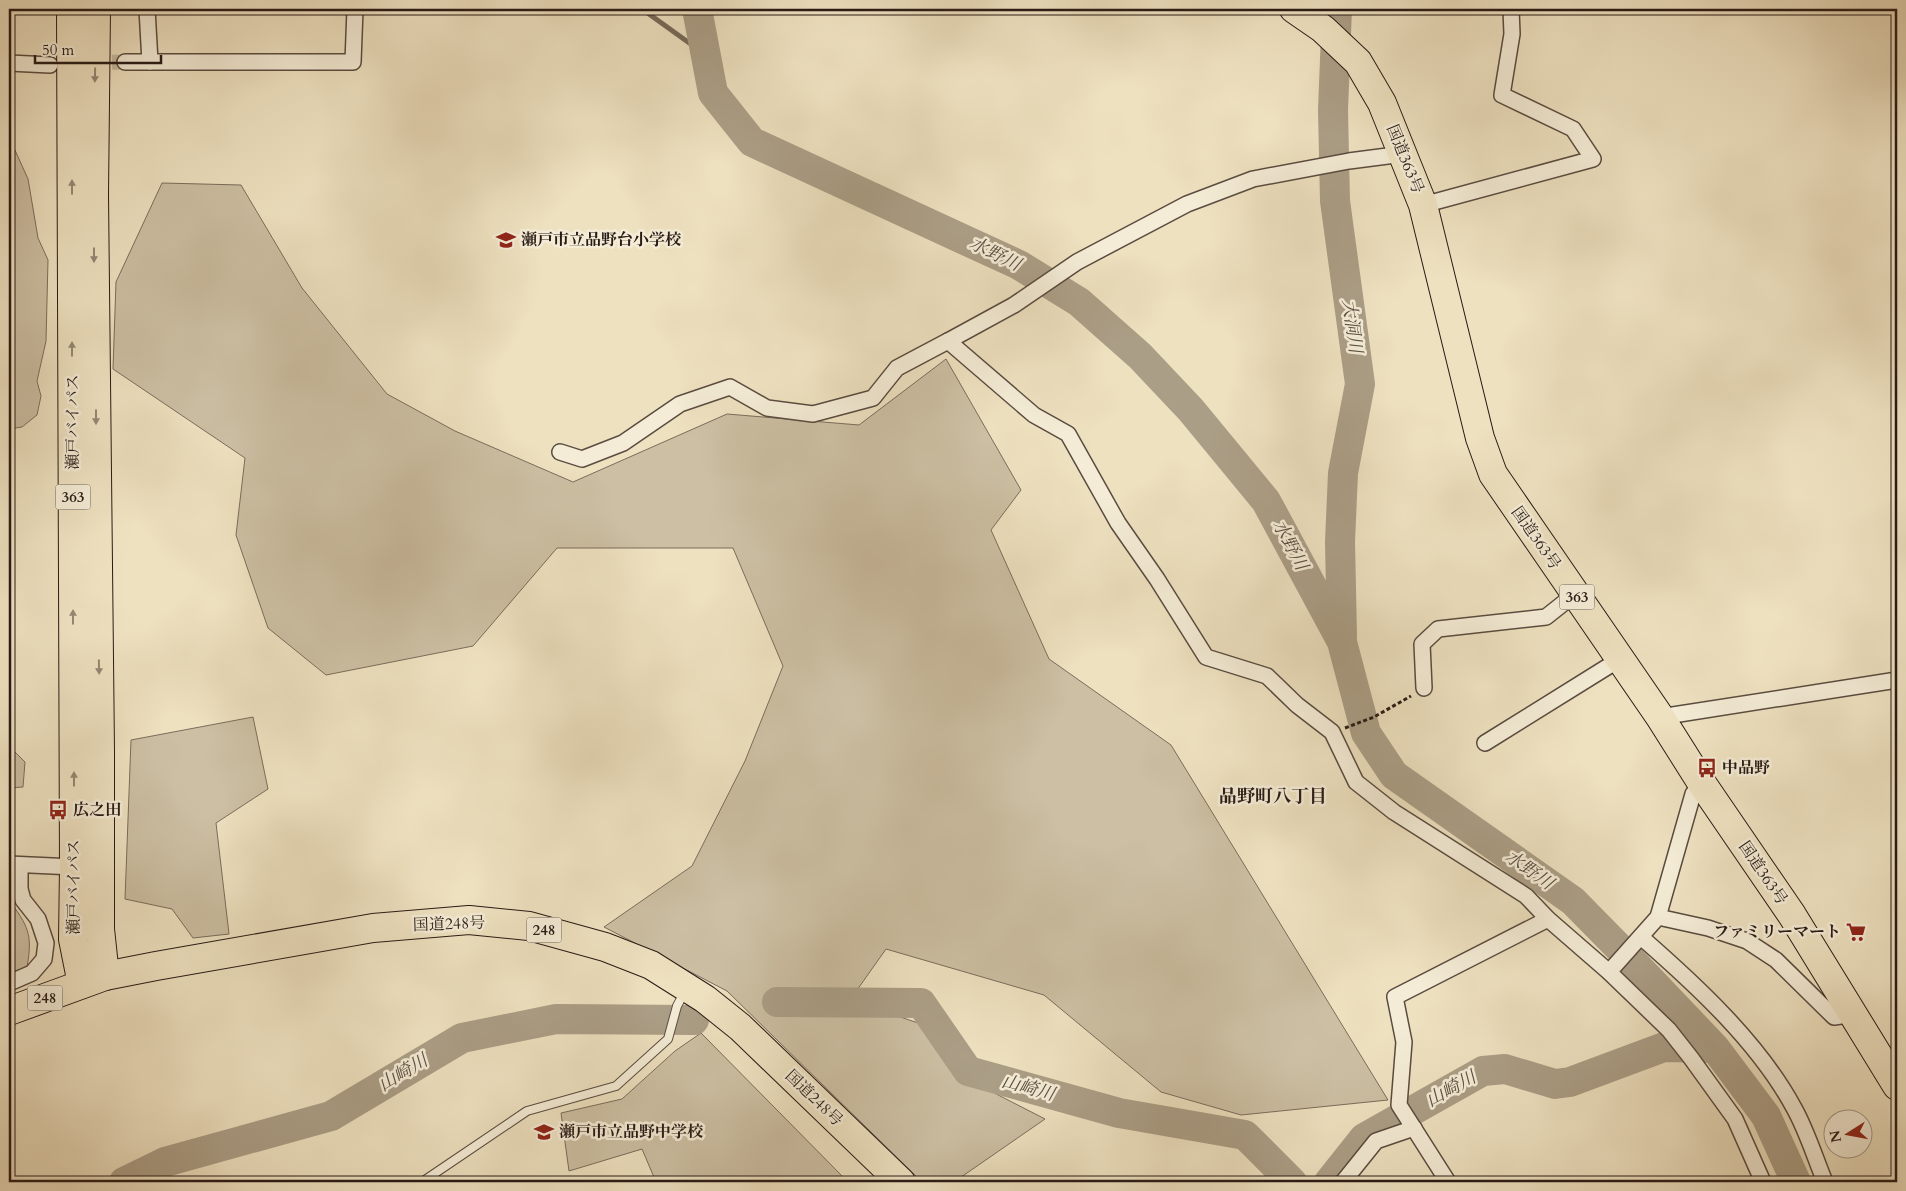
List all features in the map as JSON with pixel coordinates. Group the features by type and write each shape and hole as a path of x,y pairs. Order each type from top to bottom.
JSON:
{"highway":[{"name":"瀬戸バイパス","path":"71,9 73,939 93,981"},
{"name":"瀬戸バイパス","path":"93,981 100,929 94,203 96,9"},
{"name":"国道363号","path":"1294,9 1323,29 1358,62 1382,103 1423,205 1480,438 1493,474 1660,717 1701,782 1792,915 1897,1086"},
{"name":"国道248号","path":"9,1011 93,981 156,966 373,928 469,920 529,926 605,946 651,965 682,997 705,999 740,1026 902,1182"}],"street":[{"path":"147,9 150,62"},
{"path":"125,62 353,62 355,9"},
{"path":"1423,205 1593,159 1573,129 1502,96 1512,34 1511,9"},
{"path":"9,63 50,65"},
{"path":"560,452 582,459 623,443 680,404 730,387 767,408 813,414 872,398 897,368 1014,305 1077,262 1187,204 1253,179 1403,154"},
{"path":"948,341 1034,415 1068,434 1118,523 1157,579 1206,657 1268,676 1297,705 1332,732 1356,782 1394,812 1526,896 1548,919 1609,972 1670,1030 1735,1119 1763,1182"},
{"path":"1424,688 1422,644 1438,629 1546,617 1575,594"},
{"path":"1485,743 1620,659"},
{"path":"1660,717 1897,680"},
{"path":"1609,972 1658,917 1693,794 1701,782"},
{"path":"9,983 32,973 44,959 46,943 38,919 23,900 14,865 74,867"},
{"path":"1658,917 1708,928 1747,941 1776,960 1834,1017 1854,1014"},
{"path":"1448,1182 1400,1105 1404,1042 1395,997 1548,919"},
{"path":"1641,937 1692,981 1773,1073 1794,1109 1825,1182"},
{"path":"1343,1182 1376,1141 1414,1128"}],"lane":[{"path":"422,1182 527,1111 616,1086 668,1039 682,997"}],"path":[{"path":"1332,732 1374,717 1424,688"}],"shaded area":[{"path":"9,148 14,148 28,179 38,238 48,260 46,341 37,381 41,396 37,415 22,427 9,429"},
{"path":"162,183 241,185 302,288 387,394 455,431 573,482 727,414 859,425 946,359 1021,490 991,530 1049,659 1171,745 1388,1100 1241,1115 1161,1092 1044,995 886,949 850,1000 924,1025 969,1080 1045,1119 954,1182 922,1182 727,991 604,927 692,866 745,761 783,666 733,548 557,548 473,646 326,675 268,628 236,535 245,458 113,369 116,282"},
{"path":"253,717 268,789 216,823 229,934 193,938 172,909 125,899 131,740"},
{"path":"9,746 25,762 23,787 9,788"},
{"path":"9,900 25,924 29,938 29,956 27,967 9,978"},
{"path":"701,1033 848,1182 656,1182 642,1149 569,1171 561,1113 622,1099 675,1051"}],"waterway":[{"path":"642,9 706,55"},
{"name":"水野川","path":"697,9 713,93 752,142 1019,265 1079,302 1140,356 1191,410 1266,501 1342,642 1366,733 1394,775 1573,901 1715,1048 1766,1116 1796,1182"},
{"name":"大洞川","path":"1337,9 1333,110 1335,201 1360,384 1343,473 1340,542 1342,636"},
{"name":"山崎川","path":"777,1002 921,1003 968,1071 1119,1113 1245,1135 1292,1182"},
{"name":"山崎川","path":"124,1182 165,1162 331,1116 462,1038 556,1019 694,1020"},
{"name":"山崎川","path":"1329,1182 1364,1138 1483,1071 1505,1069 1555,1084 1570,1082 1664,1047 1714,1048"}],"tunnel":[{"path":"89,63 125,62"}],"place":[{"name":"瀬戸市立品野台小学校","path":"506,240"},
{"name":"中品野","path":"1707,768"},
{"name":"広之田","path":"58,810"},
{"name":"ファミリーマート","path":"1856,932"},
{"name":"瀬戸市立品野中学校","path":"544,1132"}],"district":[{"name":"品野町八丁目","path":"1273,796"}]}
